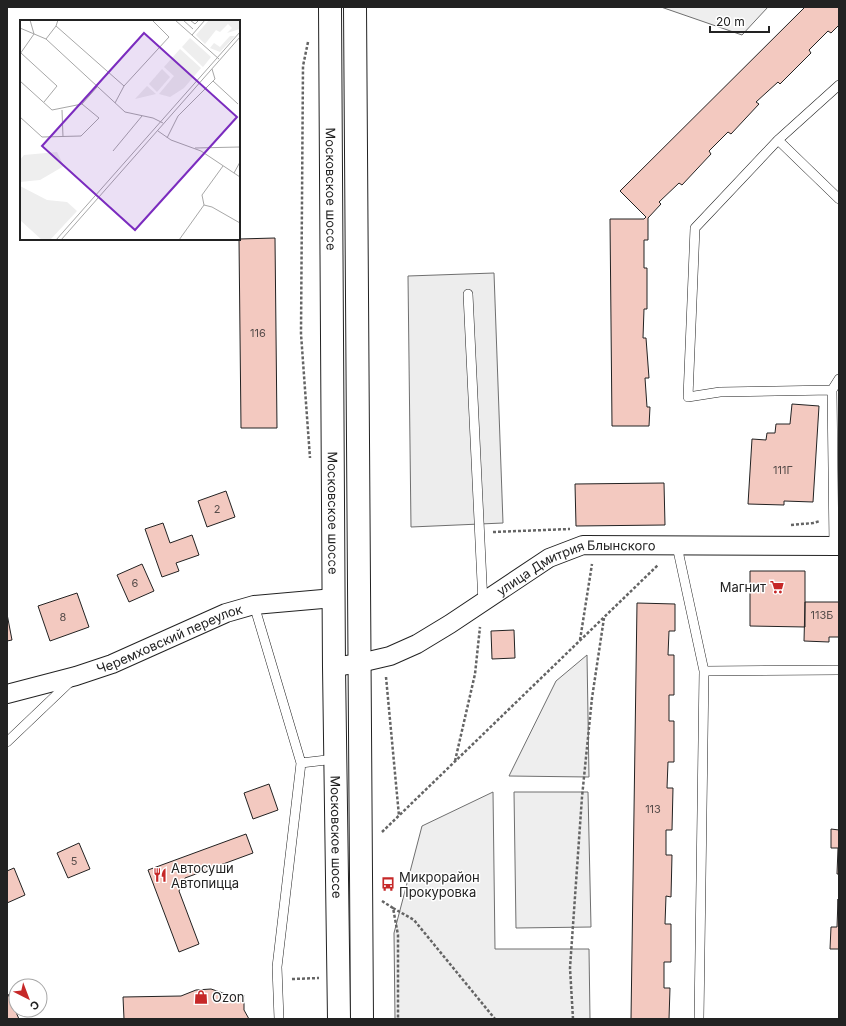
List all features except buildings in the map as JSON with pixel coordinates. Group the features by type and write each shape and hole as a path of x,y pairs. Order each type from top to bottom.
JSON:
{"main road":[{"name":"Московское шоссе","path":"330,7 334,667 339,1019"},
{"name":"Московское шоссе","path":"355,7 362,1019"}],"street":[{"name":"улица Дмитрия Блынского","path":"334,667 390,656 417,644 483,603 548,558 584,545 836,546"},
{"name":"Черемховский переулок","path":"7,694 76,676 112,664 226,613 254,605 334,598"}],"lane":[{"path":"832,390 720,392 688,397 695,228 778,140 839,84"},
{"path":"778,140 839,199"},
{"path":"468,294 483,603"},
{"path":"836,546 832,390 839,379"},
{"path":"678,546 704,670 699,1019"},
{"path":"254,605 301,763 277,966 279,1019"},
{"path":"704,670 839,670"},
{"path":"7,742 76,676"},
{"path":"301,763 336,759"}],"path":[{"path":"580,641 594,546"},
{"path":"381,834 678,546"},
{"path":"455,762 475,674 483,603"},
{"path":"573,1019 570,968 581,805 592,698 604,617"},
{"path":"393,908 414,920 495,1019"},
{"path":"277,980 323,978"}],"shaded area":[{"path":"661,7 768,7 742,35"},
{"path":"494,273 503,523 411,527 408,276"},
{"path":"587,655 589,777 509,776 556,681"},
{"path":"493,792 495,949 589,949 590,1019 395,1019 394,933 422,826"},
{"path":"514,792 588,792 591,927 516,928"}],"place":[{"name":"Магнит","path":"777,587"},
{"name":"Автосуши Автопицца","path":"160,875"},
{"name":"Микрорайон Прокуровка","path":"388,884"},
{"name":"Ozon","path":"201,997"}]}
